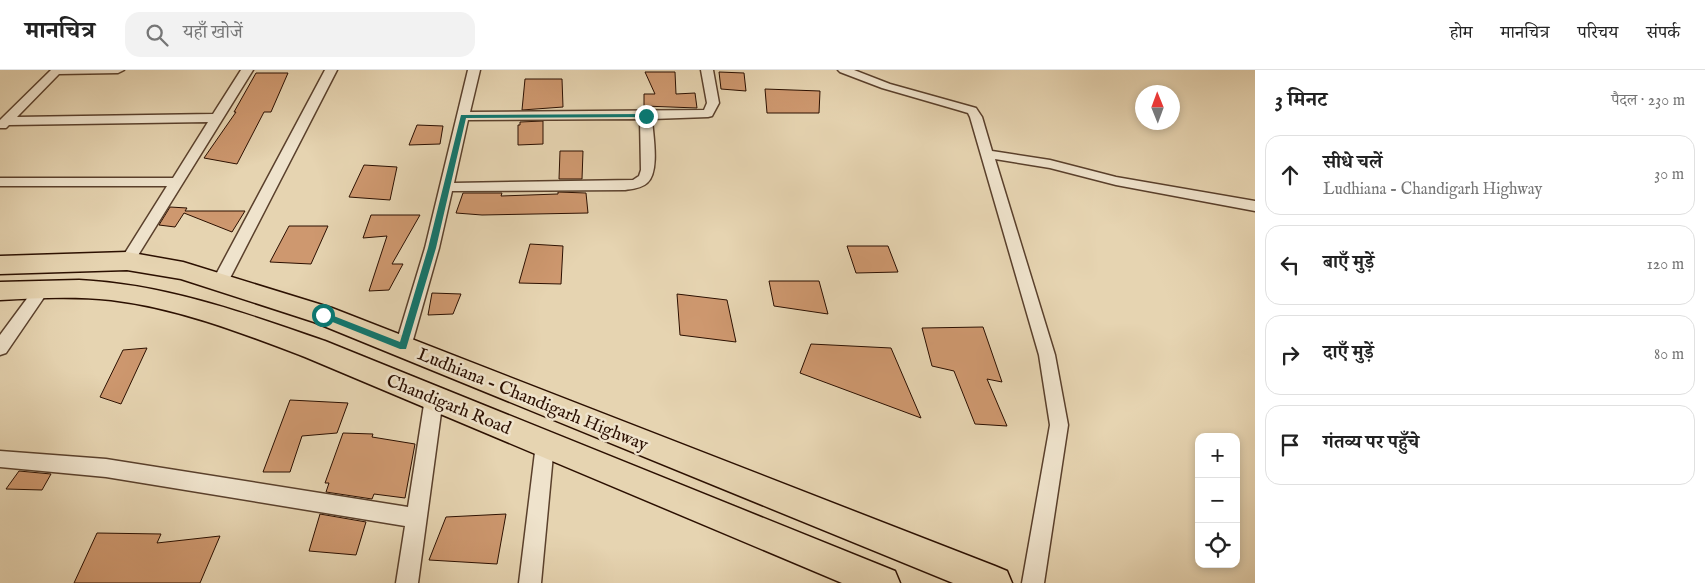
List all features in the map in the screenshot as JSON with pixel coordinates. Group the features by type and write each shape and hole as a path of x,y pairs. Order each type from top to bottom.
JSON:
{"main road":[{"name":"Ludhiana - Chandigarh Highway","path":"0,265 127,261 184,271 220,282 323,315 995,583"},
{"name":"Chandigarh Road","path":"0,291 66,288 124,293 178,303 238,320 315,349 883,583"}],"street":[{"path":"3,124 57,70 118,70"},
{"path":"127,261 247,70"},
{"path":"220,282 331,70"},
{"path":"403,347 432,248 474,70"},
{"path":"463,116 646,116 708,113 713,103 707,70"},
{"path":"844,70 886,86 962,107 972,111 976,117 1047,355 1059,425 1033,583"},
{"path":"446,187 625,186 640,183 646,179 648,170 646,116"},
{"path":"3,124 217,118"},
{"path":"988,154 1050,164 1125,183 1255,206"},
{"path":"0,182 177,182"},
{"path":"0,348 42,289"},
{"path":"407,583 434,398"},
{"path":"530,583 544,444"},
{"path":"0,459 106,468 416,518"}],"building":[{"path":"645,72 675,72 676,94 695,93 697,108 644,106 644,94 655,94"},
{"path":"719,72 744,73 746,91 721,89"},
{"path":"256,73 288,73 271,112 264,112 237,164 204,158 236,112 234,112"},
{"path":"525,79 562,79 563,107 522,110"},
{"path":"765,89 820,91 819,113 767,113"},
{"path":"543,121 543,144 518,145 518,125 520,125 520,122"},
{"path":"417,125 443,126 440,144 409,145"},
{"path":"560,151 583,151 582,179 559,179"},
{"path":"364,165 397,167 390,200 349,197"},
{"path":"558,192 586,193 588,213 482,215 456,213 463,193 502,193 501,196 558,194"},
{"path":"170,207 187,208 185,211 245,211 232,232 184,213 175,227 159,225"},
{"path":"371,215 420,215 392,264 403,264 389,290 369,291 387,236 363,238"},
{"path":"289,226 328,226 311,264 270,262"},
{"path":"530,244 563,246 561,284 519,283"},
{"path":"847,246 888,246 898,272 856,273"},
{"path":"769,281 819,281 828,314 774,306"},
{"path":"432,293 461,294 453,314 428,315"},
{"path":"677,294 727,300 736,342 680,335"},
{"path":"983,327 1002,382 987,379 1007,426 975,424 954,371 932,366 922,328"},
{"path":"811,344 891,348 921,418 800,373"},
{"path":"147,348 121,404 100,397 123,350"},
{"path":"290,400 348,403 337,433 302,436 290,472 263,472"},
{"path":"343,433 373,434 372,437 415,444 405,498 374,494 372,499 326,492 329,483 325,483"},
{"path":"19,471 51,474 42,490 6,489"},
{"path":"320,514 366,522 356,555 309,551"},
{"path":"506,514 497,564 429,560 446,517"},
{"path":"97,533 161,534 157,543 220,536 200,583 74,583"}],"route":[{"path":"323,315 403,347 432,248 463,116 646,116"}]}
